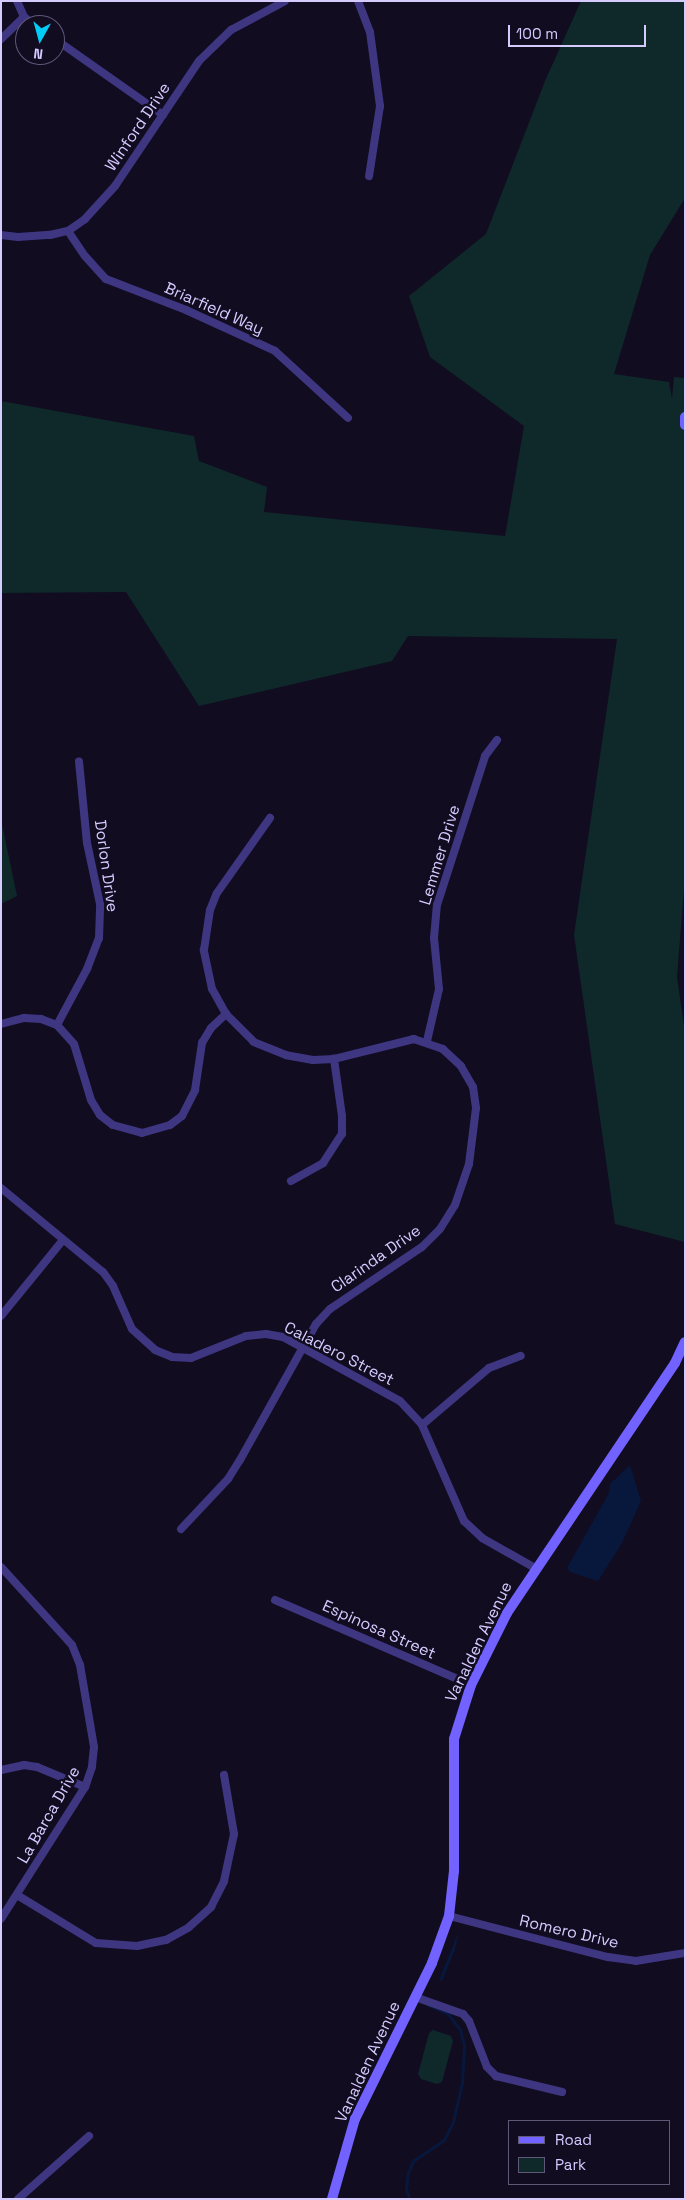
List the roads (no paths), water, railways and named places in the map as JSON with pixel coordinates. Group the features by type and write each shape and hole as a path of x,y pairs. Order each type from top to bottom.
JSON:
{"main road":[{"path":"685,417 685,425"},
{"name":"Vanalden Avenue","path":"332,2199 355,2120 415,1997 449,1916 454,1872 454,1739 471,1685 507,1613 535,1568 675,1364 685,1342"}],"street":[{"path":"17,1 23,15"},
{"name":"Winford Drive","path":"1,234 36,237 68,230 99,208 162,115 214,44 231,30 285,1"},
{"path":"358,1 370,32 380,106 369,176"},
{"path":"1,39 15,26"},
{"path":"65,46 162,115"},
{"name":"Briarfield Way","path":"68,230 85,256 106,279 186,310 275,351 348,418"},
{"name":"Lemmer Drive","path":"427,1041 440,989 434,938 437,905 485,756 497,740"},
{"name":"Dorlon Drive","path":"57,1025 87,969 99,938 100,904 87,842 79,761"},
{"path":"270,818 217,893 210,910 205,932 206,967 212,989 226,1014 254,1042 286,1055 313,1060 334,1059 400,1041 427,1041"},
{"path":"1,1024 24,1018 41,1019 57,1025 74,1044 91,1100 100,1115 113,1125 142,1133 170,1125 182,1116 195,1090 202,1043 211,1028 226,1014"},
{"name":"Clarinda Drive","path":"181,1529 236,1467 302,1348 330,1308 422,1247 440,1230 465,1181 476,1108 473,1087 461,1066 443,1049 427,1041"},
{"path":"291,1180 323,1163 342,1134 342,1116 334,1059"},
{"name":"Caladero Street","path":"1,1188 103,1272 113,1286 132,1329 155,1350 191,1358 246,1336 266,1334 283,1337 358,1375 400,1401 422,1425 464,1521 482,1538 535,1568"},
{"path":"1,1316 63,1240"},
{"path":"422,1425 488,1368 521,1356"},
{"name":"La Barca Drive","path":"1,1566 72,1645 80,1665 94,1747 92,1767 85,1787 1,1919"},
{"name":"Espinosa Street","path":"275,1600 471,1685"},
{"path":"1,1770 24,1765 37,1767 85,1787"},
{"path":"16,1895 85,1938 103,1944 137,1946 158,1943 189,1927 211,1906 224,1881 232,1850 233,1816 224,1775"},
{"name":"Romero Drive","path":"449,1916 608,1957 636,1961 685,1953"},
{"name":"Vanalden Avenue","path":"415,1997 463,2014 469,2021 487,2067 496,2076 562,2092"},
{"path":"18,2199 89,2136"}],"water":[{"path":"630,1465 641,1501 622,1543 598,1581 570,1572 567,1568 609,1493 610,1484"},
{"path":"459,1931 455,1950 442,1981 439,1980"}],"waterway":[{"path":"409,2199 406,2189 408,2173 413,2161 444,2140 453,2122 462,2084 464,2045 460,2030 448,2014 429,2006"}]}
